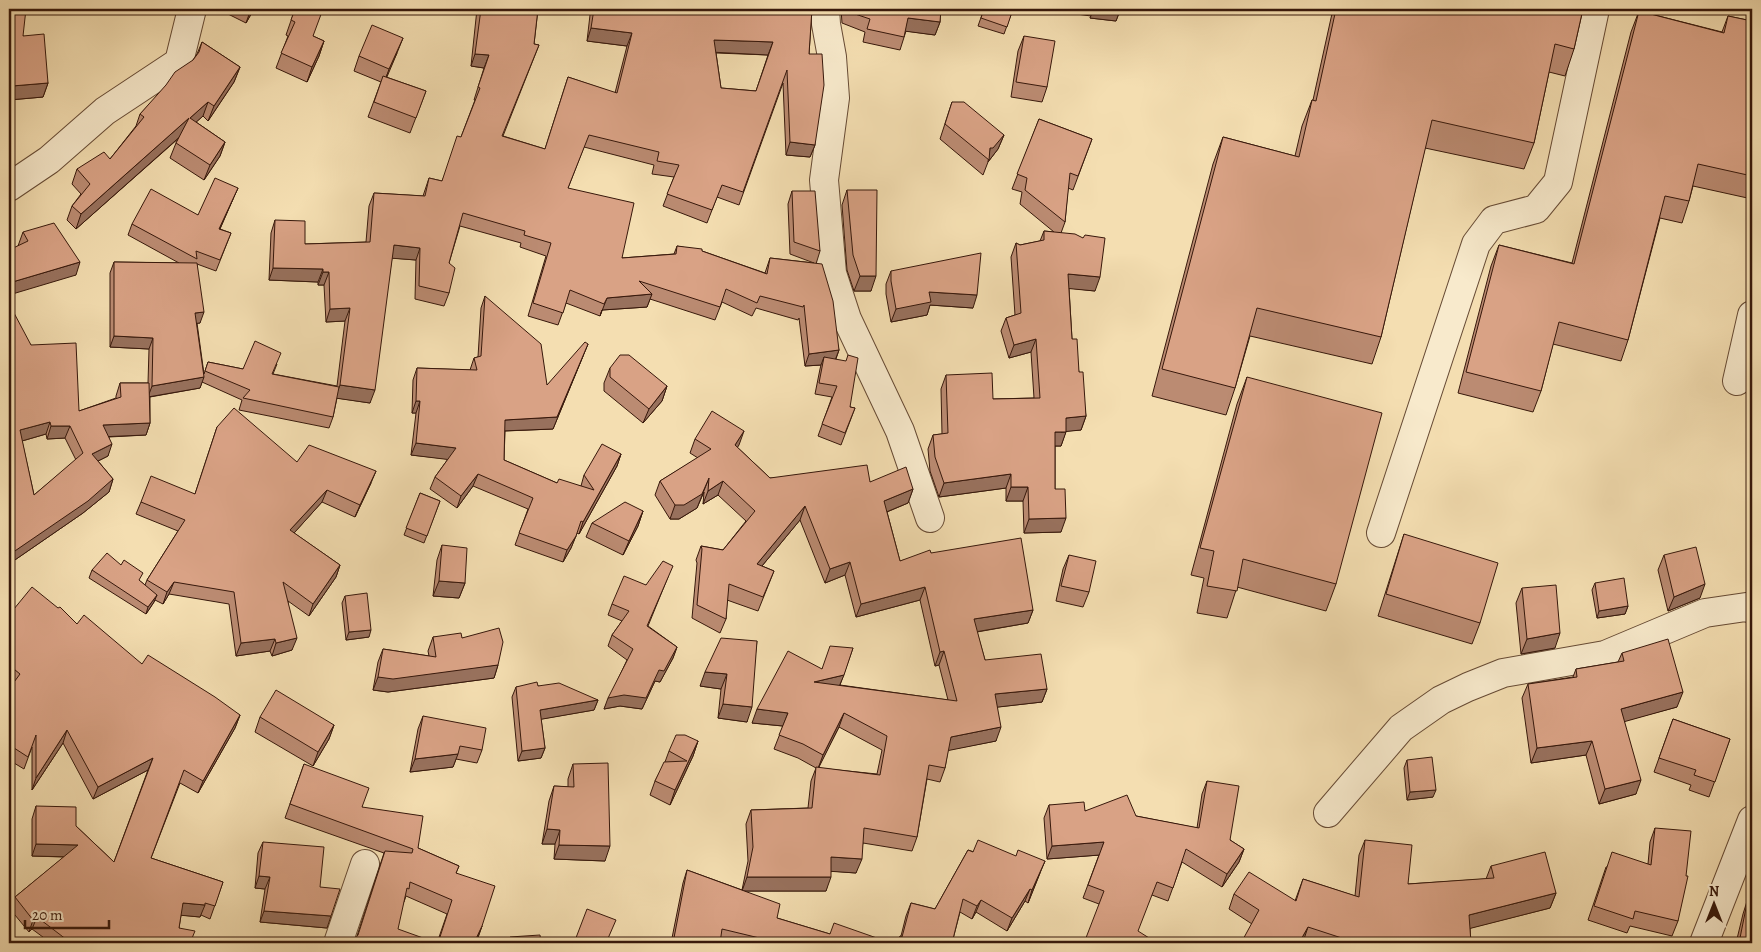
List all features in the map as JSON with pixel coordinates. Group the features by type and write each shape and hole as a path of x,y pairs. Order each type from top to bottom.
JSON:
{"street":[{"path":"9,187 49,160 105,111 179,62 192,9"},
{"path":"825,9 832,57 835,98 824,180 832,274 847,319 900,431 930,518"},
{"path":"1381,533 1476,244 1494,220 1536,209 1558,182 1595,9"},
{"path":"1737,381 1752,315"},
{"path":"1328,812 1401,728 1440,700 1468,686 1503,674 1605,655 1705,613 1746,607 1752,609"},
{"path":"1704,943 1752,820"},
{"path":"338,943 365,864"}],"building":[{"path":"9,9 26,9 23,36 44,34 48,83 12,86 9,37 15,36 9,35"},
{"path":"295,9 323,9 313,36 324,41 312,67 281,53 295,22 291,20"},
{"path":"481,9 538,9 534,44 539,45 502,136 545,149 568,77 617,93 632,33 591,28 594,9 747,9 789,11 790,9 812,9 809,54 822,54 824,85 815,145 790,142 787,70 743,192 722,185 712,210 667,194 679,165 657,161 659,152 589,135 568,188 634,203 622,258 676,254 677,246 702,249 702,251 767,274 770,258 822,264 833,301 839,350 809,354 804,305 803,307 760,296 757,303 726,289 720,307 639,281 652,294 607,298 604,304 570,290 563,313 533,303 551,243 524,235 525,231 463,213 449,263 455,268 449,293 419,286 420,248 394,245 375,390 340,385 350,308 330,309 329,272 323,272 323,269 273,268 275,220 305,221 305,244 370,242 374,193 425,196 429,178 442,181 457,136 461,137 480,88 478,87 489,55 475,54","holes":["714,40 773,42 756,91 721,88"]},
{"path":"846,9 941,9 940,22 908,18 904,37 867,29 870,19 846,11"},
{"path":"984,9 1013,9 1007,27 981,18"},
{"path":"1093,9 1119,9 1119,13 1093,11"},
{"path":"1336,9 1583,9 1574,49 1555,44 1534,143 1432,120 1381,337 1257,308 1235,388 1162,369 1223,137 1299,157 1312,100 1316,101"},
{"path":"1639,11 1724,33 1728,16 1752,21 1752,176 1698,164 1689,201 1665,196 1628,340 1559,322 1541,391 1466,372 1499,245 1574,264"},
{"path":"372,25 403,38 389,69 359,56"},
{"path":"1024,36 1055,41 1047,87 1016,82"},
{"path":"202,42 240,67 214,106 208,102 190,118 225,142 210,165 176,143 189,118 81,214 72,206 90,184 77,169 104,152 110,159 144,117 140,114 175,72 193,60 199,52"},
{"path":"383,76 426,91 416,118 374,102"},
{"path":"952,102 964,102 1004,135 993,148 990,148 989,160 945,124"},
{"path":"1039,119 1092,139 1078,176 1070,173 1065,222 1025,190 1027,178 1017,174"},
{"path":"215,178 238,188 219,229 231,233 220,260 196,251 197,259 132,224 151,189 198,215"},
{"path":"847,190 877,190 876,276 860,276 853,255"},
{"path":"792,191 815,191 820,251 794,242"},
{"path":"54,223 80,262 9,283 9,250 28,241 23,232"},
{"path":"1044,231 1075,234 1083,238 1085,235 1105,238 1100,277 1068,274 1072,339 1077,339 1079,372 1083,372 1086,416 1066,418 1066,432 1055,432 1055,489 1065,489 1066,518 1029,519 1028,487 1011,487 1011,474 944,483 935,457 933,435 948,433 946,375 992,373 993,399 1040,398 1036,339 1014,345 1006,318 1021,313 1016,243 1020,245 1044,240"},
{"path":"981,253 977,295 929,292 931,302 896,309 891,271"},
{"path":"114,262 197,263 204,312 195,313 204,377 152,386 153,338 114,336"},
{"path":"485,296 541,344 547,385 585,342 588,344 557,417 505,420 504,460 557,483 559,479 594,490 584,475 602,444 621,454 583,522 581,521 576,536 567,550 519,533 533,498 478,474 461,496 435,477 456,448 416,443 420,401 416,401 417,368 477,370 474,358 481,356"},
{"path":"14,313 31,345 76,343 79,411 121,397 120,383 149,383 150,423 103,425 112,444 92,454 113,479 88,501 9,555 9,317","holes":["50,422 51,426 70,426 83,453 34,495 20,430"]},
{"path":"255,341 281,353 272,374 339,387 333,417 243,398 250,390 205,371 208,362 243,369"},
{"path":"620,355 629,355 667,386 649,409 610,377 610,368"},
{"path":"848,355 858,358 850,407 855,408 845,433 822,424 837,386 819,383 824,357 846,361"},
{"path":"1247,377 1382,413 1336,584 1243,559 1237,591 1207,586 1214,551 1200,548"},
{"path":"234,408 297,462 309,445 376,471 360,505 327,490 290,530 340,565 313,604 283,582 297,638 276,643 275,639 241,643 234,592 174,582 167,592 147,580 185,520 141,502 151,476 195,494 217,427"},
{"path":"712,411 744,431 735,445 770,478 867,465 870,482 906,467 913,489 884,501 900,561 930,550 931,553 1021,538 1033,610 974,619 985,660 1041,654 1047,689 995,694 1001,727 951,737 945,768 929,765 917,837 864,828 862,859 831,857 831,877 747,877 753,847 751,810 812,808 816,767 880,775 887,736 844,713 823,755 803,744 779,735 788,713 757,709 788,651 822,669 830,646 853,648 844,675 814,682 957,701 944,651 940,652 925,587 861,604 850,562 830,569 805,506 757,564 774,571 763,597 729,584 726,619 697,605 701,546 723,550 755,511 723,481 708,491 709,478 702,494 684,505 675,505 660,481 711,449 695,439"},
{"path":"420,493 440,501 427,536 406,528"},
{"path":"625,502 643,511 629,541 592,523"},
{"path":"1404,534 1498,563 1480,623 1386,594"},
{"path":"442,545 467,548 465,583 439,581"},
{"path":"1696,547 1705,584 1674,597 1664,555"},
{"path":"107,553 121,565 124,560 143,573 139,580 157,595 148,607 92,570"},
{"path":"1069,555 1096,561 1089,592 1061,586"},
{"path":"663,561 673,566 647,626 677,647 664,671 659,670 646,698 624,695 608,698 633,649 612,635 629,611 612,604 624,576 646,585"},
{"path":"1624,578 1628,606 1599,611 1595,583"},
{"path":"1556,585 1560,633 1527,639 1522,588"},
{"path":"32,587 58,608 60,607 77,624 84,615 142,664 148,655 240,715 203,781 184,770 151,858 223,882 215,906 205,903 205,905 183,903 179,928 195,931 190,943 71,943 37,917 33,920 15,897 78,845 36,844 36,806 76,807 76,826 114,862 153,758 98,787 67,730 36,778 36,735 28,757 11,746 9,751 9,689 20,674 9,665 9,615"},
{"path":"367,593 371,630 349,632 345,596"},
{"path":"499,628 503,642 498,665 393,679 378,677 383,649 436,657 433,637 461,633 462,638"},
{"path":"721,638 757,641 752,707 723,704 727,674 705,672"},
{"path":"1668,639 1683,692 1621,709 1641,780 1605,789 1592,741 1537,748 1528,684 1577,677 1576,669 1624,661 1622,653"},
{"path":"537,682 538,686 559,683 598,700 540,710 545,748 522,751 516,687"},
{"path":"276,690 334,725 318,752 260,717"},
{"path":"423,716 486,728 482,750 460,746 458,754 415,759"},
{"path":"1673,719 1730,739 1715,782 1694,775 1696,770 1659,758"},
{"path":"676,735 685,735 698,741 675,790 655,781 664,762 687,761 669,751"},
{"path":"1432,757 1436,790 1410,792 1407,760"},
{"path":"608,763 610,846 559,845 560,830 547,829 554,786 574,787 573,764"},
{"path":"304,764 369,788 362,807 423,816 418,848 459,866 456,873 495,886 482,926 474,943 438,943 452,900 410,882 398,929 437,943 350,943 358,935 385,851 412,853 413,849 290,804"},
{"path":"1207,781 1239,786 1230,840 1244,849 1227,874 1186,849 1173,888 1157,882 1138,931 1157,943 1084,943 1104,891 1088,885 1104,842 1052,846 1049,805 1084,802 1085,811 1127,795 1136,816 1199,828"},
{"path":"9,801 13,801 9,812"},
{"path":"1655,828 1691,831 1686,876 1688,876 1678,921 1635,911 1633,919 1594,906 1612,852 1651,865"},
{"path":"978,840 1016,856 1018,850 1045,861 1032,890 1030,889 1012,918 981,900 977,906 963,899 952,943 898,943 900,936 902,937 911,903 935,909 968,850 973,852"},
{"path":"1365,840 1412,845 1408,884 1494,878 1491,866 1545,852 1556,893 1469,915 1471,943 1353,943 1308,927 1299,943 1241,943 1259,910 1234,894 1249,872 1296,901 1303,879 1359,897"},
{"path":"263,842 324,847 320,887 340,889 331,916 264,911 270,877 259,876"},
{"path":"687,870 780,904 777,918 830,934 834,923 891,943 776,943 722,929 720,943 673,943"},
{"path":"1748,898 1752,899 1752,943 1739,943"},
{"path":"587,909 616,920 606,943 574,943"},
{"path":"540,935 541,943 510,943 510,937"}]}
